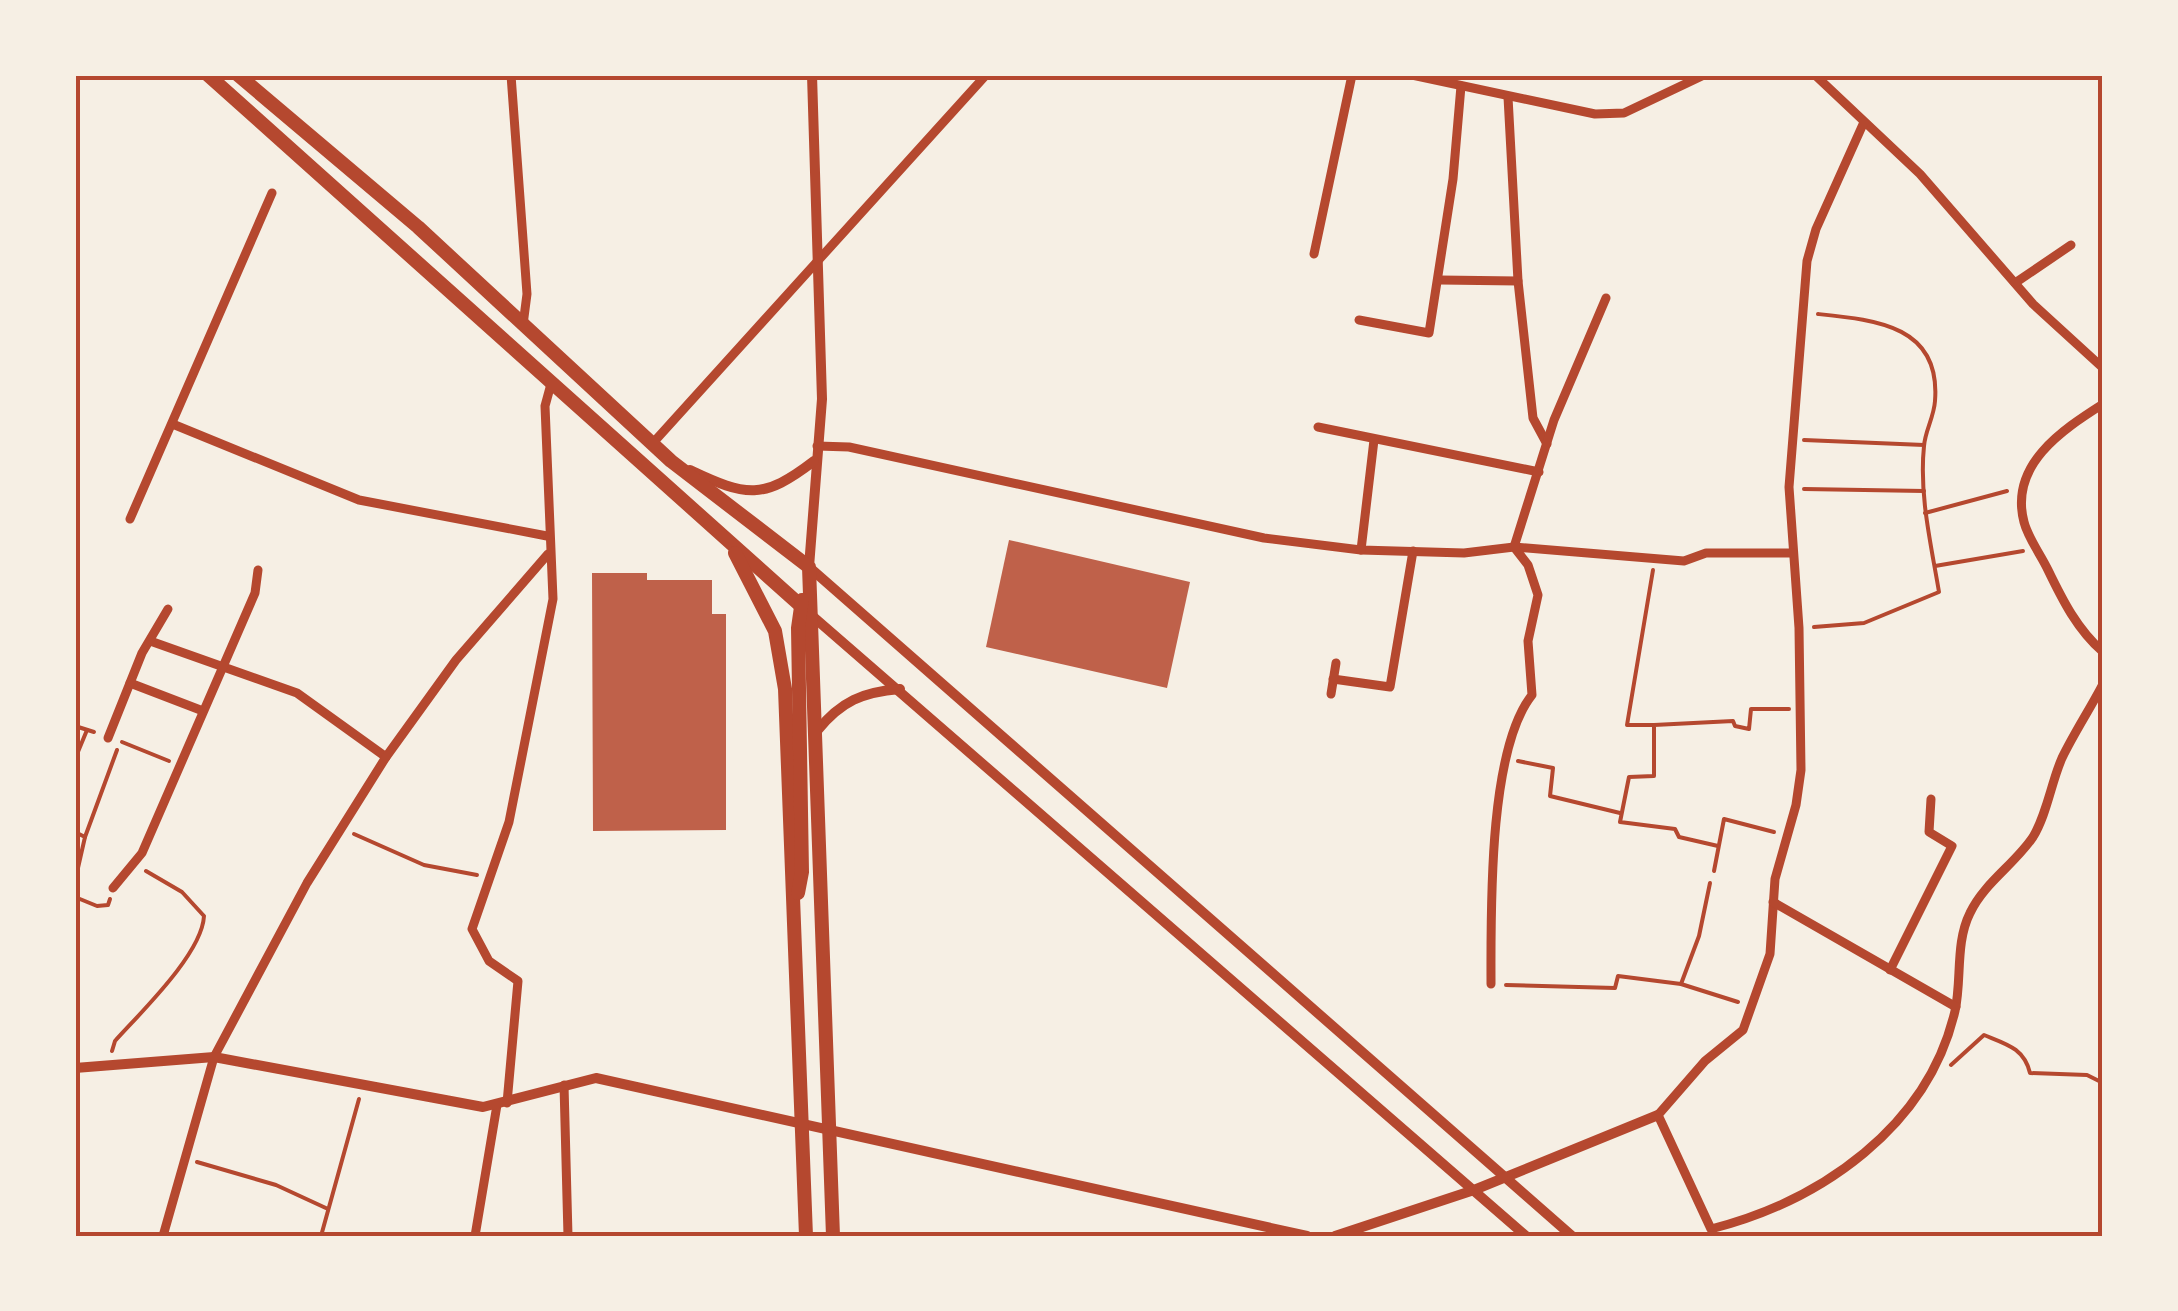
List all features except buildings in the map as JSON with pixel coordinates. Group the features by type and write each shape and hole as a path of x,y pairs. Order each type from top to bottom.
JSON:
{"highway":[{"path":"208,75 800,606"},
{"path":"238,75 418,228 522,328 671,461 809,567 833,1236"},
{"path":"722,536 758,592 781,657 795,909 806,1236"},
{"path":"795,909 802,872 800,606 809,567"}],"street":[{"path":"511,75 527,294 522,328"},
{"path":"812,75 822,398 814,461 809,567 1572,1236"},
{"path":"652,444 986,75"},
{"path":"1314,254 1352,75"},
{"path":"1412,75 1595,114 1624,113 1704,75"},
{"path":"1815,75 1920,174 2015,283 2103,368"},
{"path":"1359,320 1429,333 1440,280 1461,86"},
{"path":"1508,97 1518,281 1533,418 1547,444"},
{"path":"1334,1236 1349,1235 1474,1190 1658,1115 1705,1061 1743,1030 1770,954 1773,902 1801,770 1799,628 1790,488 1807,261 1816,229 1864,122"},
{"path":"130,519 175,425 272,193"},
{"path":"2015,283 2072,245"},
{"path":"1440,280 1518,281"},
{"path":"1514,547 1547,444 1606,298"},
{"path":"475,1236 502,1104 518,982 489,961 472,930 509,822 552,599 554,570 548,554 544,406 551,384"},
{"path":"2103,404 2047,445 2022,488 2024,522 2082,634 2103,652"},
{"path":"175,425 359,500 547,536"},
{"path":"1318,427 1538,472"},
{"path":"1361,550 1374,440"},
{"path":"817,446 849,447 1264,538 1361,550 1514,547 1684,561 1706,553 1794,553"},
{"path":"671,461 748,492 786,482 814,461"},
{"path":"1491,984 1492,848 1517,713 1532,695 1528,641 1538,595 1528,565 1514,547"},
{"path":"1333,679 1390,686 1412,552"},
{"path":"163,1236 214,1056 341,828 456,660 548,554"},
{"path":"114,888 142,853 255,593 258,570"},
{"path":"800,606 1526,1236"},
{"path":"108,738 142,653 153,642 168,609"},
{"path":"153,642 297,693 386,757"},
{"path":"1331,694 1336,663"},
{"path":"130,683 203,711"},
{"path":"1658,1115 1711,1232 1783,1204 1846,1168 1888,1132 1934,1070 1956,1007 1969,914 2034,836 2062,757 2103,684"},
{"path":"817,731 847,700 870,692 900,689"},
{"path":"1890,970 1952,846 1929,832 1930,799"},
{"path":"1773,902 1956,1007"},
{"path":"75,1068 214,1056 483,1107 596,1078 1308,1236"},
{"path":"564,1085 568,1236"}],"path":[{"path":"1799,628 1864,623 1939,592 1925,513 1924,445 1936,400 1924,346 1869,320 1804,312"},
{"path":"1792,440 1924,445"},
{"path":"1790,488 1924,491"},
{"path":"1925,513 2022,488"},
{"path":"1935,566 1992,559 2037,548"},
{"path":"1654,560 1650,610 1644,614 1627,726 1732,721 1735,726 1749,729 1751,709 1800,709"},
{"path":"1654,725 1654,776 1630,777 1620,822 1675,828 1679,837 1718,846"},
{"path":"75,726 178,765"},
{"path":"75,759 87,730"},
{"path":"75,881 76,868 120,741"},
{"path":"1509,759 1552,768 1550,796 1620,813"},
{"path":"1714,871 1724,818 1788,835"},
{"path":"341,828 409,860 492,878"},
{"path":"75,832 86,837"},
{"path":"108,1065 114,1041 165,986 204,928 204,916 182,892 131,862"},
{"path":"1681,984 1699,936 1710,883"},
{"path":"75,898 97,906 108,904 114,888"},
{"path":"1491,984 1615,988 1618,976 1638,976 1681,984 1752,1006"},
{"path":"1934,1070 1942,1070 1967,1055 1984,1035 2016,1048 2027,1058 2030,1073 2087,1074 2103,1083"},
{"path":"321,1236 363,1084"},
{"path":"184,1158 276,1185 328,1210"}]}
